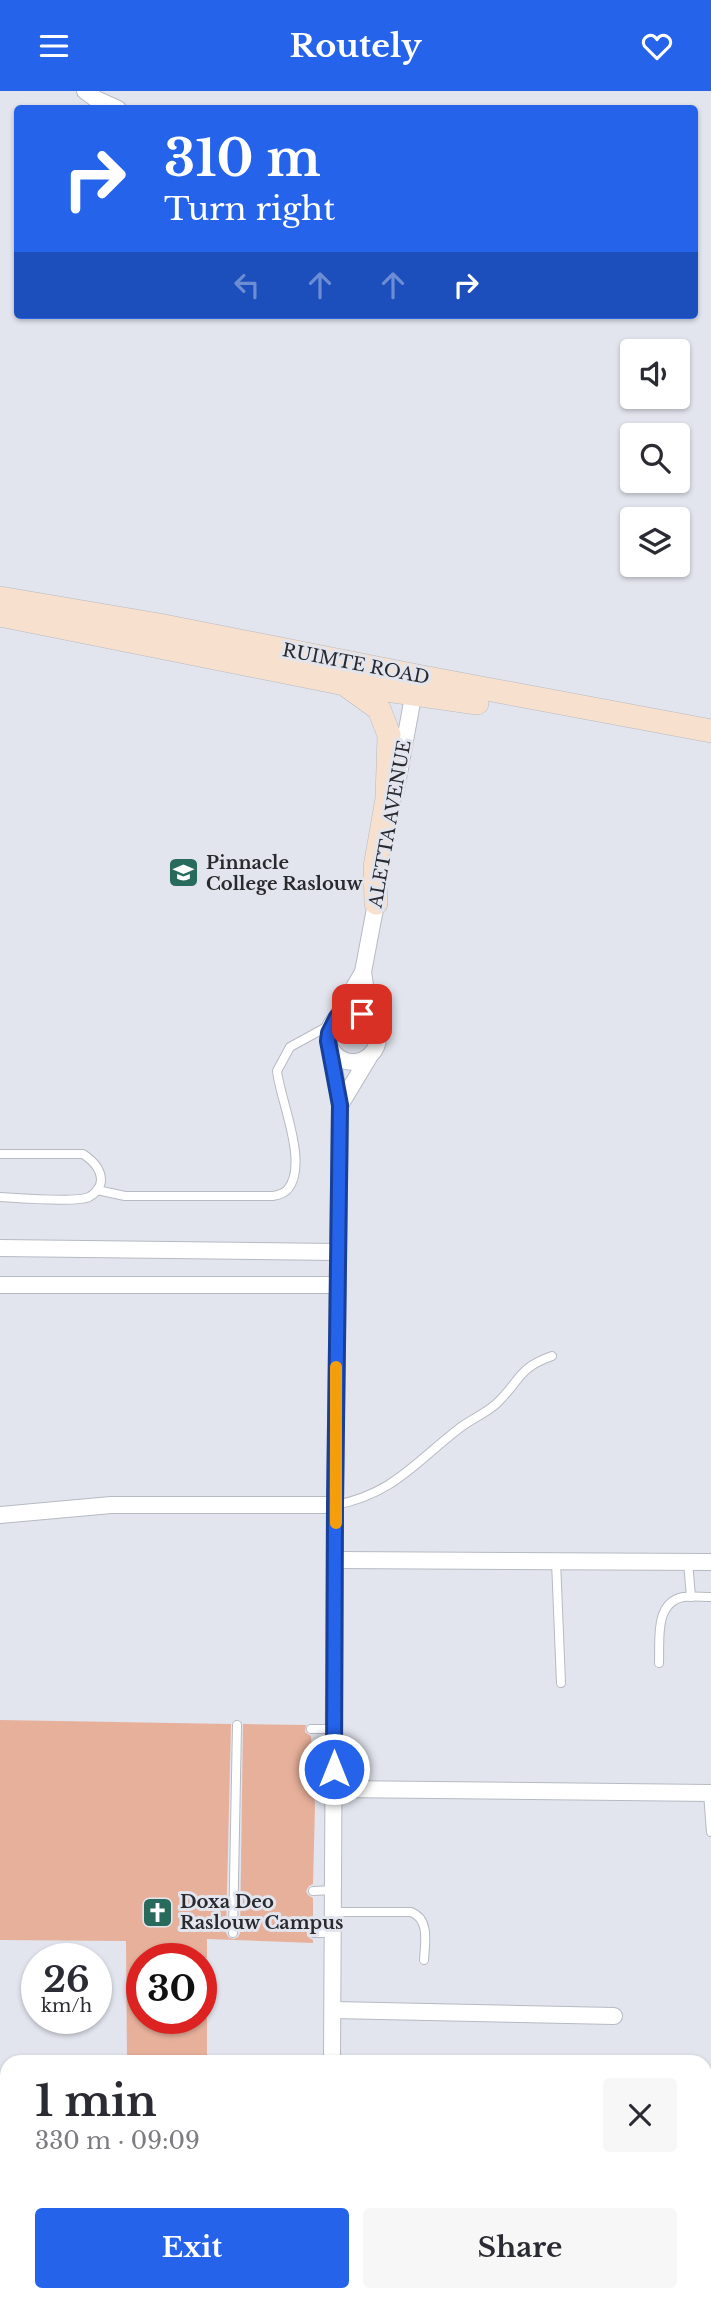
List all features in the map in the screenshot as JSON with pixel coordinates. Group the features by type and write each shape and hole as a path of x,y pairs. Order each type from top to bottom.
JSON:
{"main road":[{"name":"RUIMTE ROAD","path":"0,599 159,625 415,685 711,742"},
{"name":"RUIMTE ROAD","path":"0,615 345,684 415,685 711,731"},
{"path":"345,684 379,709 388,735 387,799 375,867 376,903"}],"street":[{"path":"85,91 109,105"},
{"name":"ALETTA AVENUE","path":"335,1021 363,972 415,685"},
{"name":"ALETTA AVENUE","path":"363,972 370,1018"},
{"path":"332,2055 340,1105 328,1041 335,1021 354,1012 370,1018 375,1025 378,1042 340,1105"},
{"path":"331,1049 337,1056 353,1062 369,1056"},
{"path":"0,1248 337,1252"},
{"path":"0,1285 337,1285"},
{"path":"0,1515 111,1506 335,1505"},
{"path":"336,1560 711,1562"},
{"path":"334,1789 709,1793"},
{"path":"332,2010 614,2016"}],"lane":[{"path":"97,1190 125,1196 273,1196 284,1193 293,1178 295,1164 292,1124 277,1071 290,1047 335,1021"},
{"path":"0,1154 83,1154 99,1169 101,1180 97,1190 89,1197 80,1199 0,1197"},
{"path":"335,1505 370,1496 405,1475 461,1427 496,1403 527,1368 552,1356"},
{"path":"556,1561 561,1683"},
{"path":"688,1562 691,1597"},
{"path":"659,1663 661,1622 670,1602 682,1597 711,1597"},
{"path":"233,1933 237,1725"},
{"path":"311,1729 334,1729"},
{"path":"709,1793 711,1832"},
{"path":"313,1891 333,1890"},
{"path":"333,1912 411,1912 418,1915 424,1923 424,1961"},
{"path":"313,1933 333,1933"}],"building":[{"name":"Doxa Deo Raslouw Campus","path":"0,1720 231,1724 226,1933 229,1938 234,1939 240,1933 243,1724 306,1725 305,1732 311,1736 315,1806 313,1884 306,1891 313,1898 313,1926 307,1932 313,1943 207,1939 207,1943 0,1940"},
{"name":"Doxa Deo Raslouw Campus","path":"127,2034 207,2034 207,2055 127,2055"}],"slow traffic":[{"path":"336,1367 336,1523"}],"place":[{"name":"Pinnacle College Raslouw","path":"183,873"},
{"name":"Doxa Deo Raslouw Campus","path":"157,1912"}],"route":[{"path":"334,1769 340,1105 328,1041 332,1024 337,1017 345,1013 362,1014"}]}
